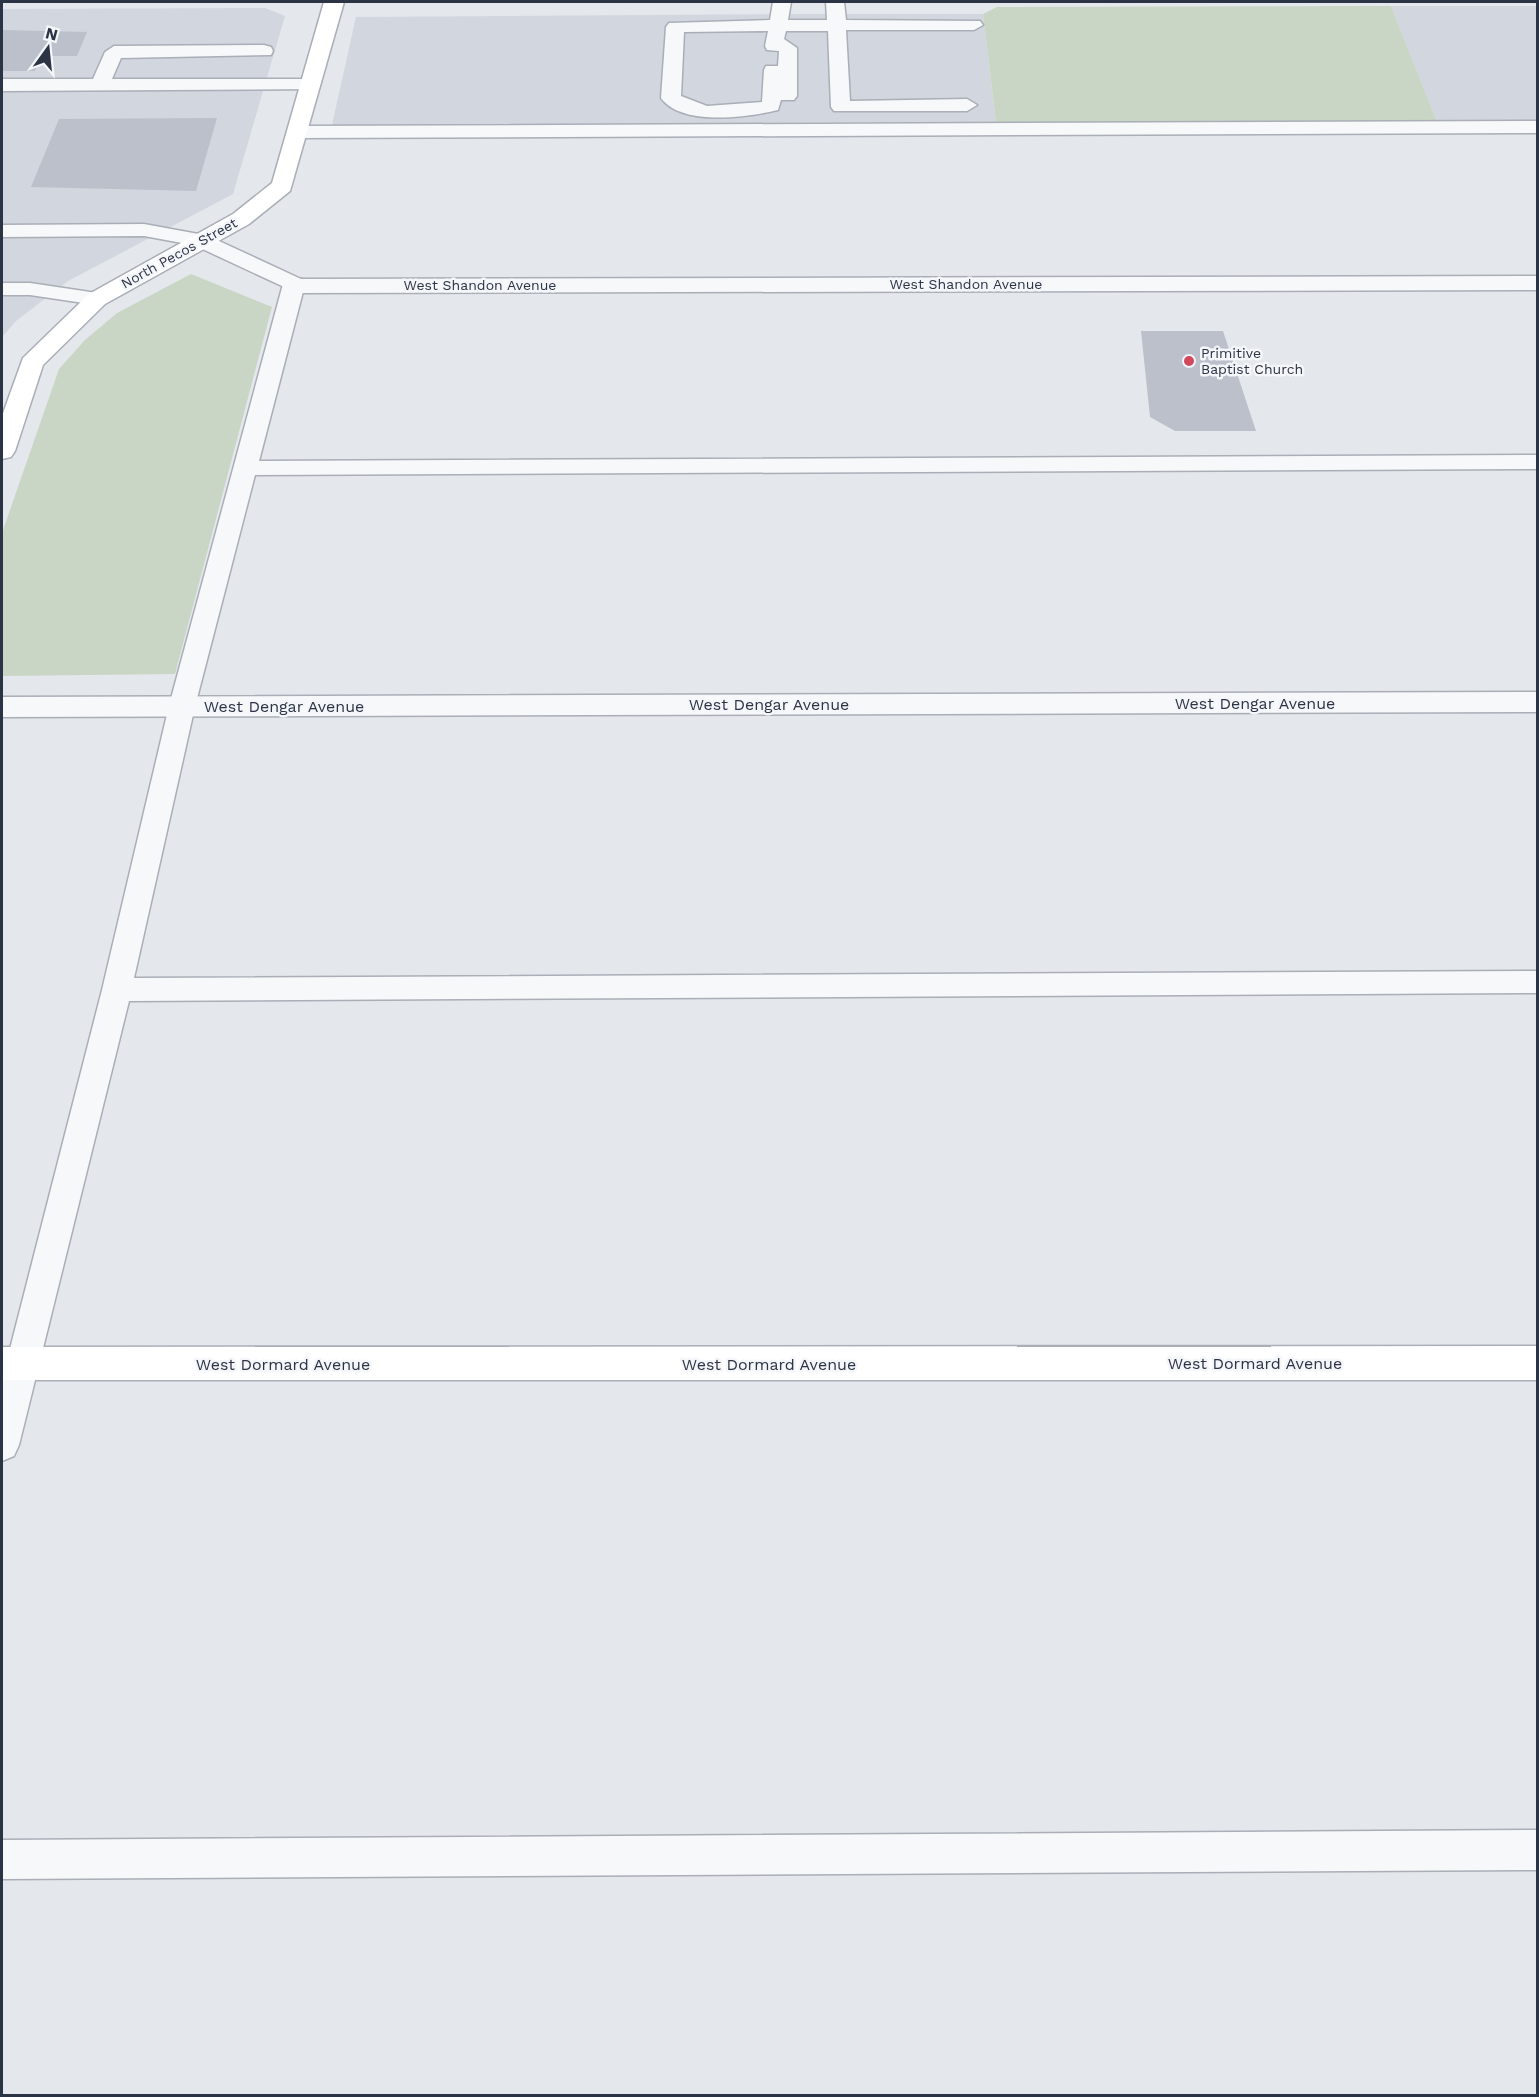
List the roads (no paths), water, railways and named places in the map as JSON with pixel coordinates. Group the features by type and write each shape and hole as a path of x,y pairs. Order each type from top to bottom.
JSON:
{"street":[{"name":"North Pecos Street","path":"4,437 32,363 97,299 241,219 282,186 334,2"},
{"path":"204,241 294,284"},
{"name":"West Shandon Avenue","path":"294,284 1538,283"},
{"name":"West Dengar Avenue","path":"2,707 1538,702"},
{"name":"West Dormard Avenue","path":"12,1364 1538,1363"}],"lane":[{"path":"771,106 774,49 782,13 782,2"},
{"path":"835,2 841,107 967,105"},
{"path":"774,49 837,25 974,26"},
{"path":"675,27 774,49 788,48 787,100 771,106 715,114 683,107 671,98 675,27"},
{"path":"100,85 114,52 264,51"},
{"path":"2,85 311,85"},
{"path":"297,132 1538,127"},
{"path":"2,231 144,230 204,241"},
{"path":"2,1445 12,1364 117,990 182,706 294,284"},
{"path":"2,289 30,289 97,299"},
{"path":"245,468 1538,462"},
{"path":"117,990 1538,982"},
{"path":"2,1860 1538,1850"}],"place":[{"name":"Primitive Baptist Church","path":"1189,361"}]}
